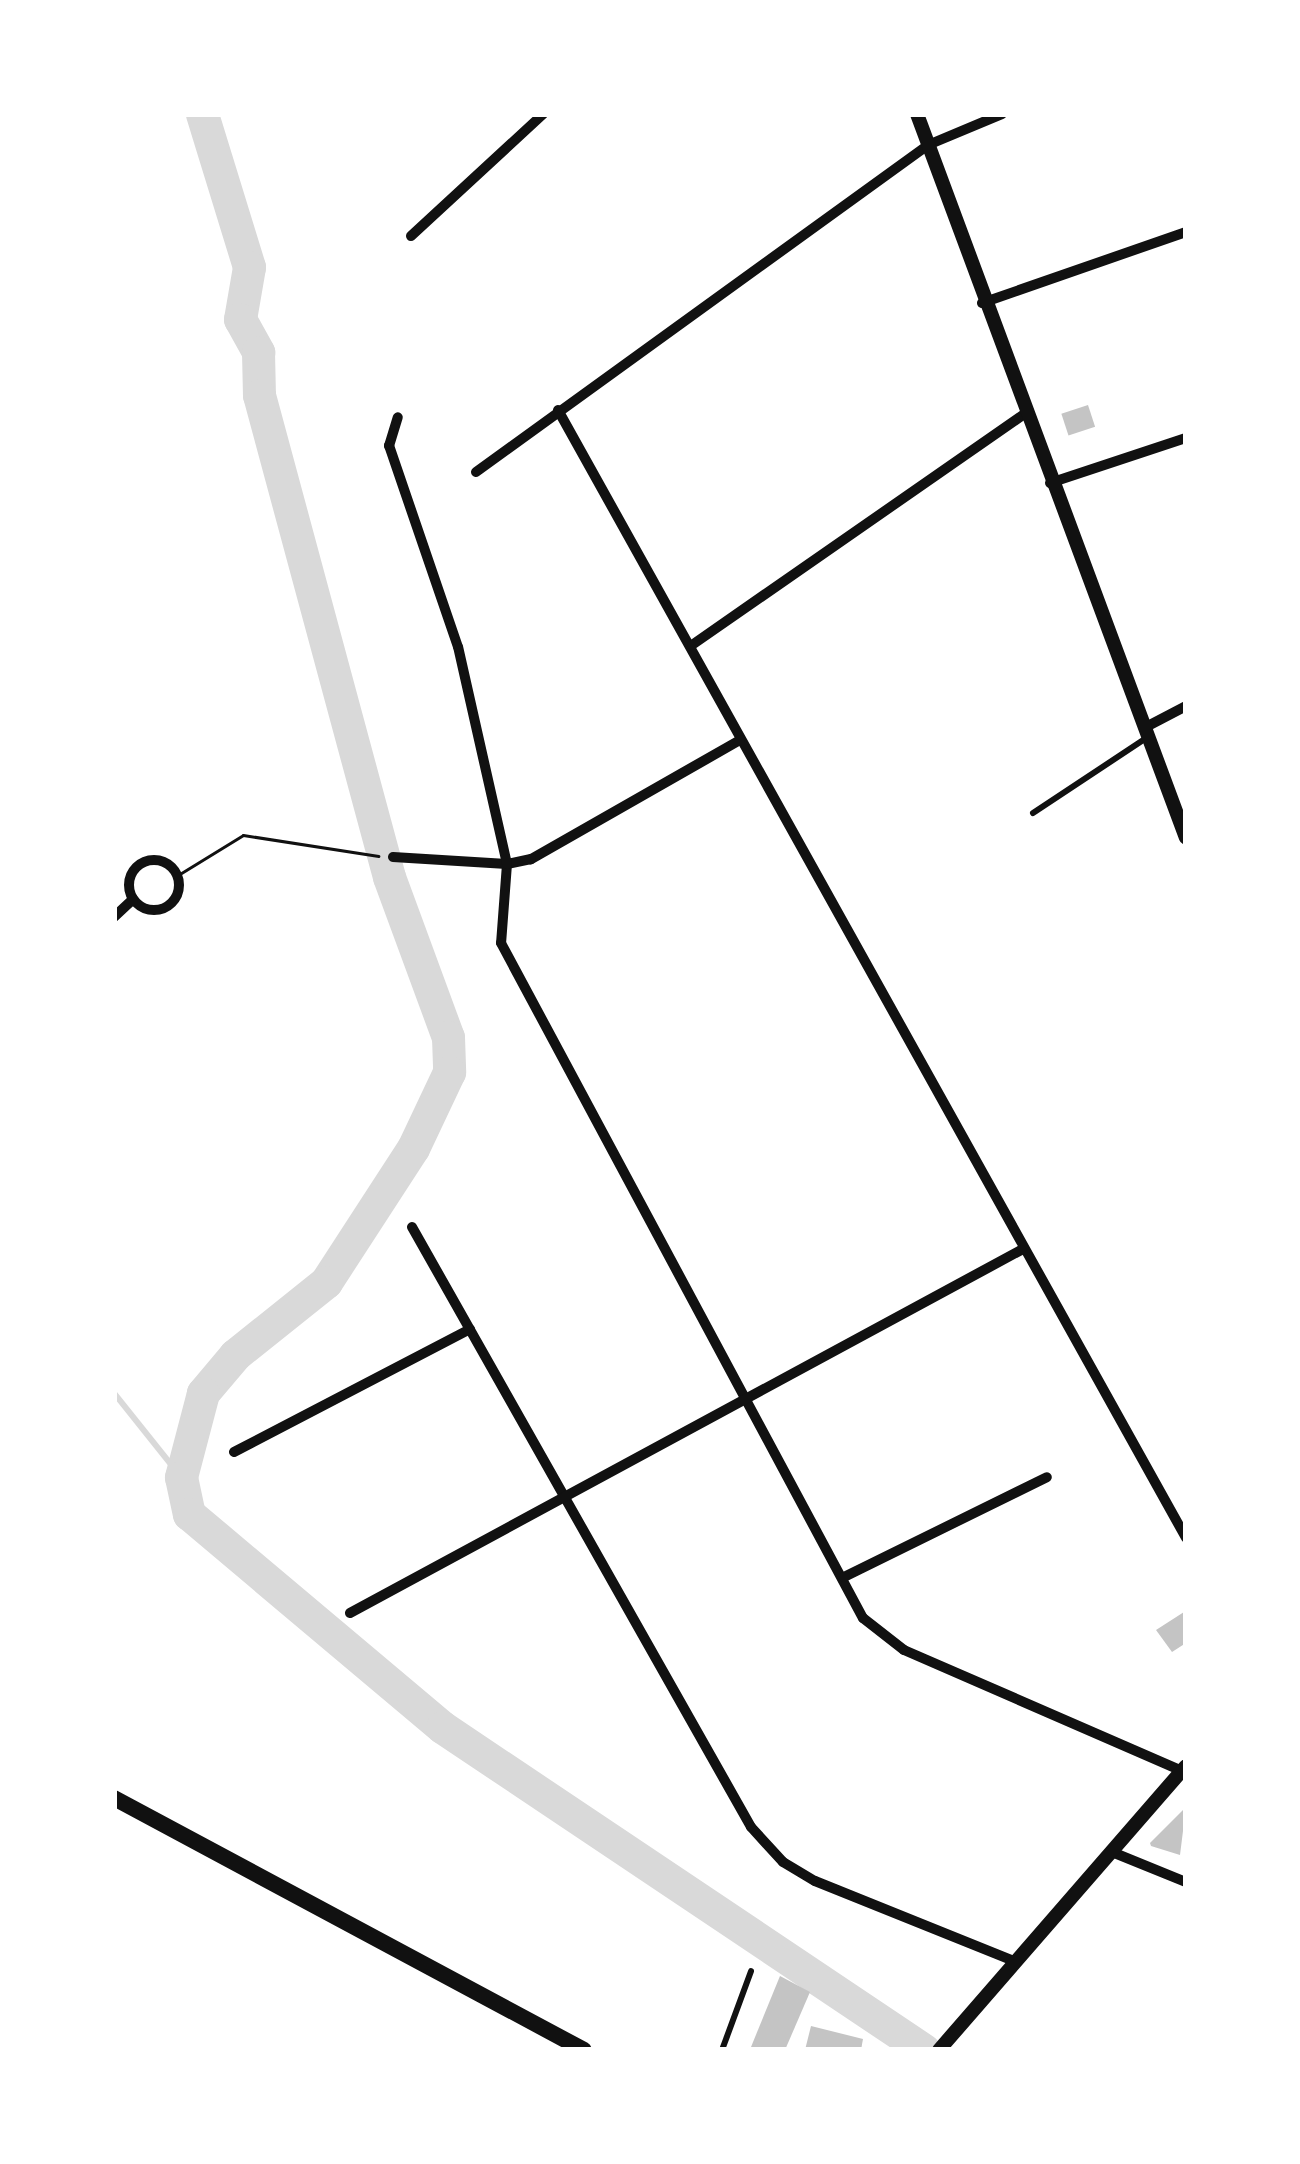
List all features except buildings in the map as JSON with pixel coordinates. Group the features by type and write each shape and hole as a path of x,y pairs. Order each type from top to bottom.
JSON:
{"main road":[{"path":"114,1798 584,2050"}],"street":[{"path":"411,236 543,114"},
{"path":"917,114 982,303 1186,838"},
{"path":"476,472 928,145 1002,114"},
{"path":"982,303 1186,232"},
{"path":"558,410 692,645 1021,1250 1186,1538"},
{"path":"692,645 1024,414"},
{"path":"398,417 388,446 458,647 507,864 499,924 506,956 863,1618 891,1643 1185,1771 1014,1960 945,2044"},
{"path":"1050,483 1186,439"},
{"path":"1146,732 1186,706"},
{"path":"393,857 507,864 531,859 740,740"},
{"path":"142,862 166,862 178,875 170,905 146,910 133,899 130,875 142,862"},
{"path":"114,917 133,899"},
{"path":"412,1227 751,1827 783,1862 1014,1960"},
{"path":"350,1613 1021,1250"},
{"path":"234,1452 470,1329"},
{"path":"844,1577 1047,1477"},
{"path":"1112,1852 1186,1882"}],"lane":[{"path":"1033,813 1146,732"},
{"path":"722,2050 752,1971"}],"path":[{"path":"178,875 243,835 374,856"}],"waterway":[{"path":"202,114 249,267 240,319 258,352 259,395 389,877 448,1037 449,1072 413,1148 326,1282 235,1355 203,1393 181,1477 189,1514 442,1727 924,2050"},
{"path":"114,1393 181,1477"}]}
